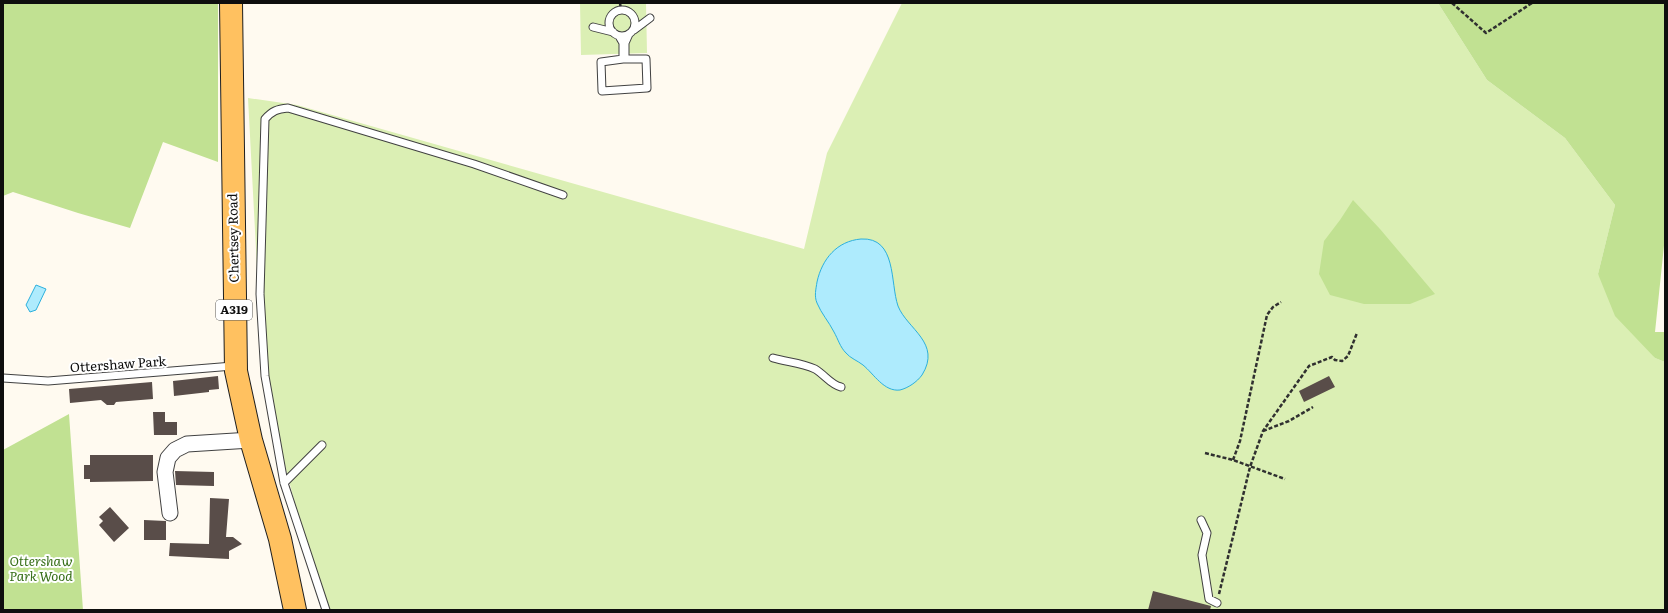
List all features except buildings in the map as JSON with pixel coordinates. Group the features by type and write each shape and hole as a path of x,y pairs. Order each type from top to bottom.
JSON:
{"main road":[{"name":"Chertsey Road","path":"231,3 236,366 251,440 280,539 295,610"}],"street":[{"path":"170,514 165,472 168,458 175,450 187,444 251,440"}],"lane":[{"path":"621,7 634,17 635,24 631,32 625,43 625,59 646,59 647,88 602,92 601,62 623,59 623,43 610,29 609,20 621,7"},
{"path":"593,27 616,34 631,32 650,18"},
{"path":"326,610 284,483 265,376 260,294 265,119 271,112 277,109 288,108 474,164 563,195"},
{"path":"773,358 807,366 822,374 835,386 841,387"},
{"name":"Ottershaw Park","path":"3,378 48,381 236,366"},
{"path":"284,483 322,445"},
{"path":"1201,520 1207,533 1202,556 1209,599 1217,603"}],"path":[{"path":"1452,3 1486,32 1532,3"},
{"path":"1232,460 1240,441 1267,315 1273,307 1280,302"},
{"path":"1217,603 1250,467 1263,431 1309,366 1332,357 1335,360 1342,360 1348,356 1357,333"},
{"path":"1263,431 1289,421 1313,407"},
{"path":"1205,453 1232,460 1285,479"}],"green space":[{"path":"3,3 218,3 218,162 163,142 130,228 13,192 3,196"},
{"path":"580,3 646,3 647,53 581,55"},
{"path":"902,3 1438,3 1487,80 1565,138 1615,205 1598,274 1655,358 1665,362 1665,610 323,610 263,382 248,98 297,105 804,249 827,153"},
{"path":"1438,3 1665,3 1665,236 1655,332 1665,332 1665,362 1655,358 1615,316 1598,274 1615,205 1565,138 1487,80"},
{"path":"1353,200 1380,229 1435,294 1410,304 1364,304 1330,295 1319,274 1324,241"},
{"name":"Ottershaw Park Wood","path":"69,414 83,610 3,610 3,450"}],"water":[{"path":"852,240 873,240 881,245 886,253 890,263 898,306 902,314 926,345 928,354 927,364 922,375 918,380 900,390 894,390 884,385 863,365 844,351 816,300 819,274 827,259 838,247"},
{"path":"36,285 46,289 36,310 30,312 26,305"}]}
